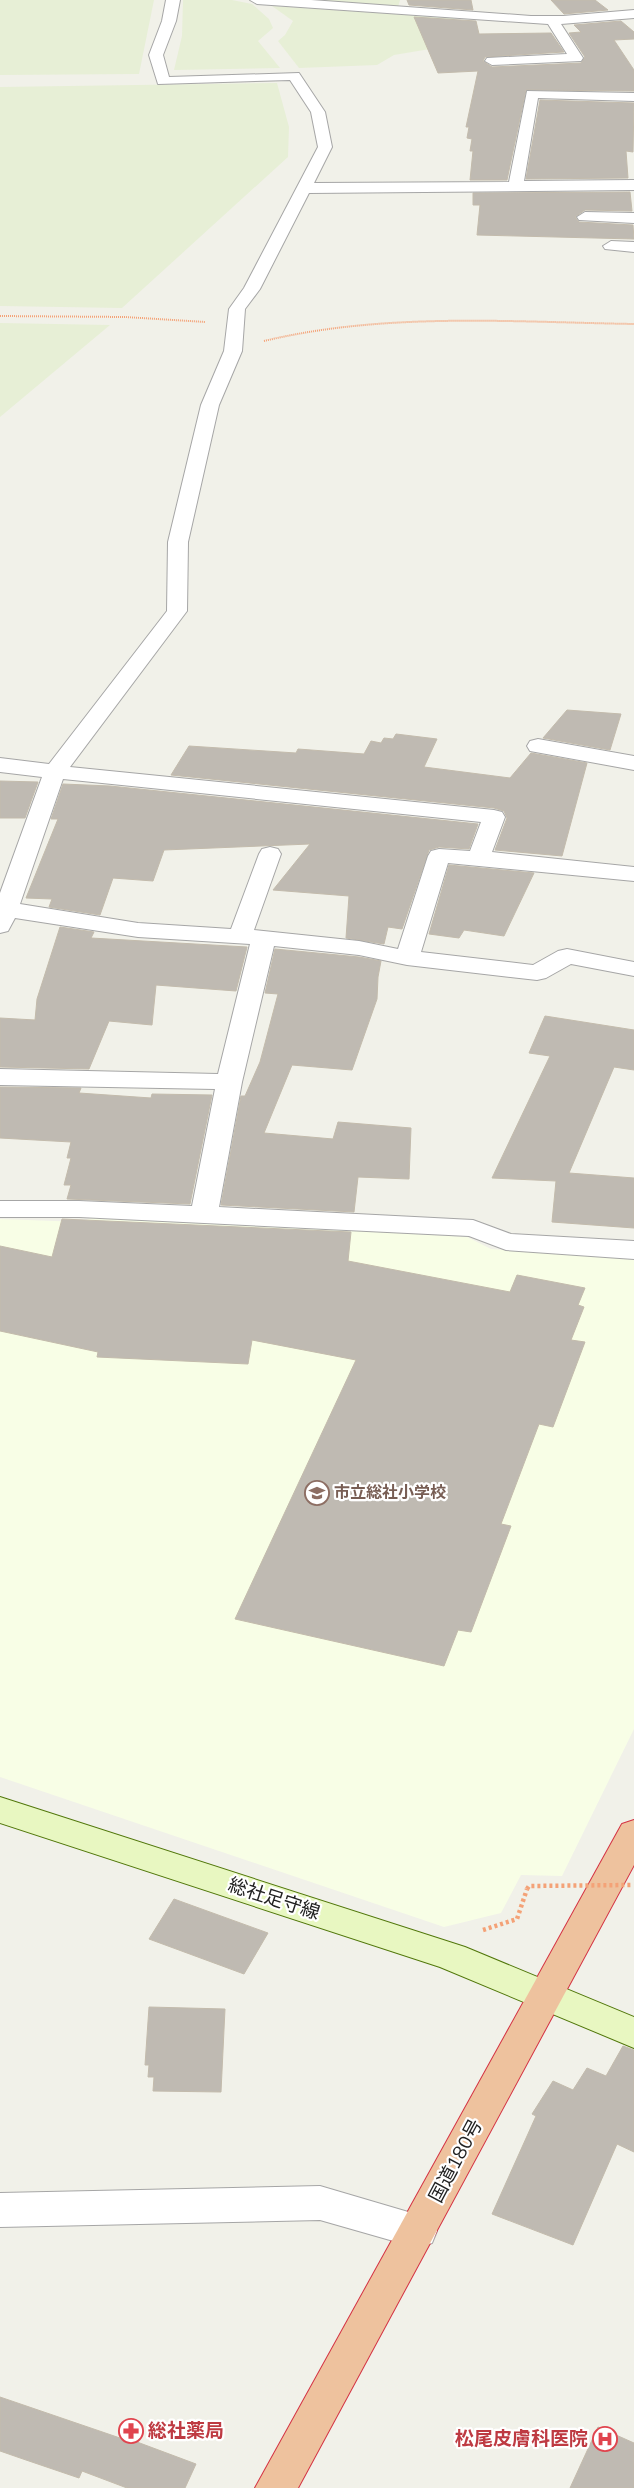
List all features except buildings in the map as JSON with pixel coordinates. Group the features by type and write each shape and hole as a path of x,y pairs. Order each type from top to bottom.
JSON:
{"highway":[{"name":"国道180号","path":"276,2488 418,2232 634,1833"}],"main road":[{"name":"総社足守線","path":"0,1810 452,1957 546,1994 634,2033"}],"street":[{"path":"173,0 169,21 156,55 163,81 294,76 318,112 325,147 252,289 237,309 233,348 210,405 178,542 177,611 55,772 3,918 359,948 407,958 537,973 567,956 634,969"},
{"path":"257,0 552,20 634,14"},
{"path":"444,0 446,14"},
{"path":"492,61 576,58 552,20"},
{"path":"516,186 532,94 634,97"},
{"path":"304,188 634,185"},
{"path":"585,217 634,218"},
{"path":"612,246 634,247"},
{"path":"538,746 634,763"},
{"path":"0,765 494,816 479,858"},
{"path":"204,1215 229,1082 252,938 270,854"},
{"path":"407,958 439,856 479,858 634,874"},
{"path":"0,1077 229,1082"},
{"path":"0,1209 80,1209 473,1228 506,1242 634,1250"},
{"path":"0,2210 320,2203 418,2232"}],"path":[{"path":"0,316 125,317 236,324"},
{"path":"233,348 280,336 341,326 446,321 634,324"},
{"path":"483,1930 517,1919 529,1886 631,1885"}],"shaded area":[{"path":"0,0 154,0 139,74 0,75"},
{"path":"183,0 232,0 252,4 269,19 273,28 258,41 280,68 174,70 182,36"},
{"path":"323,0 400,0 398,7 321,2"},
{"path":"272,6 454,18 466,43 394,55 377,65 299,68 278,41 285,35 293,21"},
{"path":"277,83 289,127 288,157 122,308 0,306 0,87"},
{"path":"0,323 110,325 0,417"},
{"name":"市立総社小学校","path":"96,1216 467,1237 491,1249 634,1258 634,1729 562,1876 521,1875 501,1913 444,1927 0,1777 0,1219 82,1222"}],"place":[{"name":"市立総社小学校","path":"317,1493"},
{"name":"総社薬局","path":"131,2431"},
{"name":"松尾皮膚科医院","path":"605,2439"}]}
